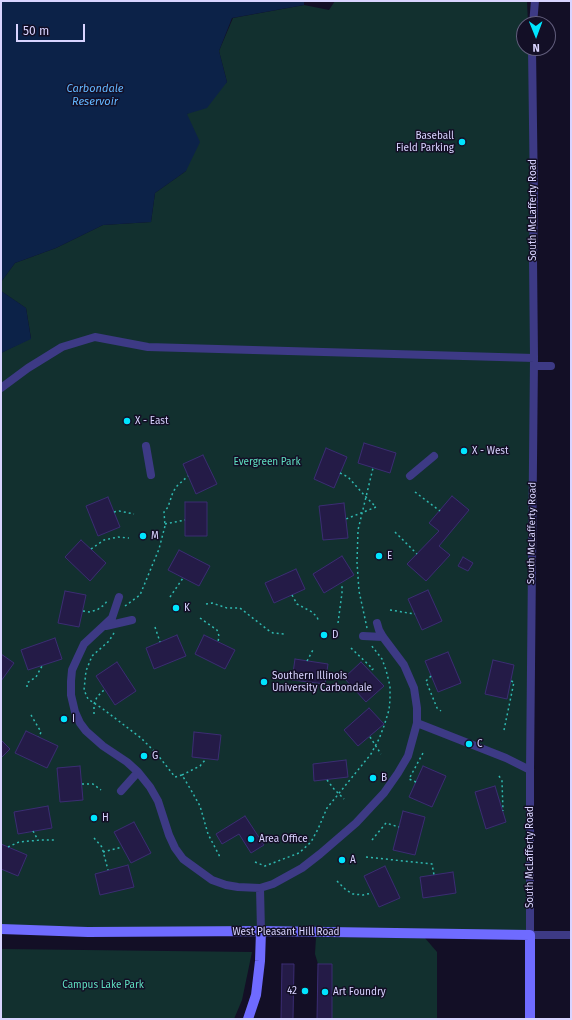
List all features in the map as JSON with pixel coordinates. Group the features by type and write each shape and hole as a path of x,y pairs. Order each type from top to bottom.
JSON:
{"street":[{"path":"534,16 535,1"},
{"name":"South McLafferty Road","path":"530,1019 530,770 534,362 532,56"},
{"path":"1,388 28,368 62,347 94,337 148,347 534,362 551,366"},
{"path":"146,446 151,475"},
{"path":"410,476 434,456"},
{"path":"116,596 112,618 84,644 72,670 71,695 75,712 86,731 103,746 127,762 138,772 150,787 158,800 174,848 184,859 217,882 238,887 260,888 273,884 302,868 356,823 384,793 398,774 408,756 417,723 414,688 404,665 383,637 377,623"},
{"path":"103,627 132,620"},
{"path":"366,636 383,637"},
{"path":"417,723 506,758 530,770"},
{"path":"121,791 138,772"},
{"path":"248,1019 256,995 260,961 260,888"},
{"name":"West Pleasant Hill Road","path":"1,929 88,932 261,931 571,935"}],"path":[{"path":"255,862 266,866 299,853 311,842 328,808 376,746 389,710 390,686 386,670 382,659 366,636 366,625 359,591 357,562 358,530 373,468"},
{"path":"340,473 348,476 376,507 346,519"},
{"path":"125,606 140,595 159,549 165,524 164,512 168,507 173,492 177,486 188,476"},
{"path":"415,492 440,511"},
{"path":"114,512 119,511 134,514"},
{"path":"165,524 185,520"},
{"path":"395,532 417,554"},
{"path":"91,549 104,540 118,537 130,538"},
{"path":"170,597 183,578"},
{"path":"338,623 342,593 342,587 340,584"},
{"path":"292,595 298,604 312,612 317,617 319,622"},
{"path":"83,611 89,612 97,610 116,596"},
{"path":"206,604 212,603 227,608 240,608 268,630 274,633 285,634"},
{"path":"390,610 415,614"},
{"path":"200,618 216,630 219,636 218,642"},
{"path":"117,623 115,631 109,640 92,656 86,671 84,690 88,700 103,709 141,738 157,754 175,777 200,766 206,759"},
{"path":"155,627 160,642"},
{"path":"307,661 314,648"},
{"path":"352,648 373,669 370,671"},
{"path":"27,687 27,683 36,677 42,666"},
{"path":"431,676 426,680 437,708 441,711"},
{"path":"504,730 514,682 511,681"},
{"path":"94,714 94,704 97,697 105,689"},
{"path":"31,715 42,732 39,737"},
{"path":"370,737 381,754"},
{"path":"416,782 410,779 423,753"},
{"path":"182,775 200,806 208,834 220,857"},
{"path":"498,776 502,781 503,811"},
{"path":"327,780 334,790 344,798"},
{"path":"82,784 93,784 101,790"},
{"path":"372,840 386,823 399,827"},
{"path":"33,831 38,840"},
{"path":"94,838 102,847 108,870"},
{"path":"8,847 19,842 56,840"},
{"path":"103,852 122,847"},
{"path":"366,857 432,864 434,875"},
{"path":"337,881 346,890 353,894 363,895 372,893"}],"green space":[{"name":"Evergreen Park","path":"335,1 527,1 528,16 516,16 516,56 529,56 532,98 530,935 1,925 1,353 31,338 26,308 1,291 1,282 15,263 56,248 103,225 151,222 155,193 186,171 187,114 227,82 219,51 233,18 304,5 329,10"},
{"path":"316,937 425,938 437,952 437,1019 332,1019 332,964 318,964 315,954"},
{"name":"Campus Lake Park","path":"1,949 252,952 242,1000 234,1019 1,1019"}],"water":[{"name":"Carbondale Reservoir","path":"1,1 304,1 304,5 232,18 219,51 227,82 207,108 187,114 200,142 186,171 155,193 151,222 103,225 56,248 15,263 1,282"},
{"path":"1,291 26,308 31,339 1,353"}],"building":[{"path":"364,443 396,453 390,473 358,463"},
{"path":"326,448 347,457 334,488 314,479"},
{"path":"203,455 217,484 196,494 183,464"},
{"path":"452,496 469,510 439,546 450,555 426,581 407,564 439,531 429,523"},
{"path":"108,497 120,527 98,536 86,506"},
{"path":"185,502 207,502 207,536 185,536"},
{"path":"344,503 348,538 323,540 319,506"},
{"path":"81,540 106,563 90,581 65,557"},
{"path":"179,550 210,566 199,586 168,570"},
{"path":"342,556 354,575 324,593 313,574"},
{"path":"463,557 473,563 468,571 458,566"},
{"path":"296,569 305,589 274,603 265,583"},
{"path":"428,590 442,621 422,630 408,599"},
{"path":"65,591 86,595 79,627 58,623"},
{"path":"177,635 186,656 154,669 146,648"},
{"path":"204,635 235,650 225,669 195,654"},
{"path":"55,638 62,659 28,670 21,650"},
{"path":"448,652 461,683 438,692 425,661"},
{"path":"1,654 14,663 1,681"},
{"path":"295,659 328,664 325,684 292,680"},
{"path":"493,660 514,665 507,699 485,694"},
{"path":"117,662 136,691 115,705 96,676"},
{"path":"361,662 384,686 366,702 344,678"},
{"path":"369,708 384,724 358,746 344,730"},
{"path":"26,731 58,746 47,768 15,753"},
{"path":"194,732 221,735 218,760 192,757"},
{"path":"1,740 10,749 1,758"},
{"path":"346,760 348,777 314,781 313,764"},
{"path":"80,766 83,800 60,802 57,768"},
{"path":"423,766 446,776 432,807 409,797"},
{"path":"495,786 506,822 486,829 475,792"},
{"path":"48,806 52,828 18,834 14,812"},
{"path":"403,811 425,817 415,855 393,850"},
{"name":"Area Office","path":"245,816 264,845 251,853 239,834 222,844 216,834"},
{"path":"134,822 151,853 131,863 114,832"},
{"path":"1,844 27,855 18,876 1,869"},
{"path":"128,865 134,887 100,895 95,874"},
{"path":"385,866 400,898 379,907 364,876"},
{"path":"453,872 456,893 423,898 420,877"},
{"path":"282,964 294,964 293,1019 281,1019"},
{"name":"Art Foundry","path":"318,964 332,964 332,1019 317,1019"}],"place":[{"name":"Baseball Field Parking","path":"462,142"},
{"name":"X - East","path":"127,421"},
{"name":"X - West","path":"464,451"},
{"name":"M","path":"143,536"},
{"name":"E","path":"379,556"},
{"name":"K","path":"176,608"},
{"name":"D","path":"324,635"},
{"name":"Southern Illinois University Carbondale","path":"264,682"},
{"name":"I","path":"64,719"},
{"name":"C","path":"469,744"},
{"name":"G","path":"144,756"},
{"name":"B","path":"373,778"},
{"name":"H","path":"94,818"},
{"name":"Area Office","path":"251,839"},
{"name":"A","path":"342,860"},
{"name":"42","path":"305,991"},
{"name":"Art Foundry","path":"325,992"}]}
